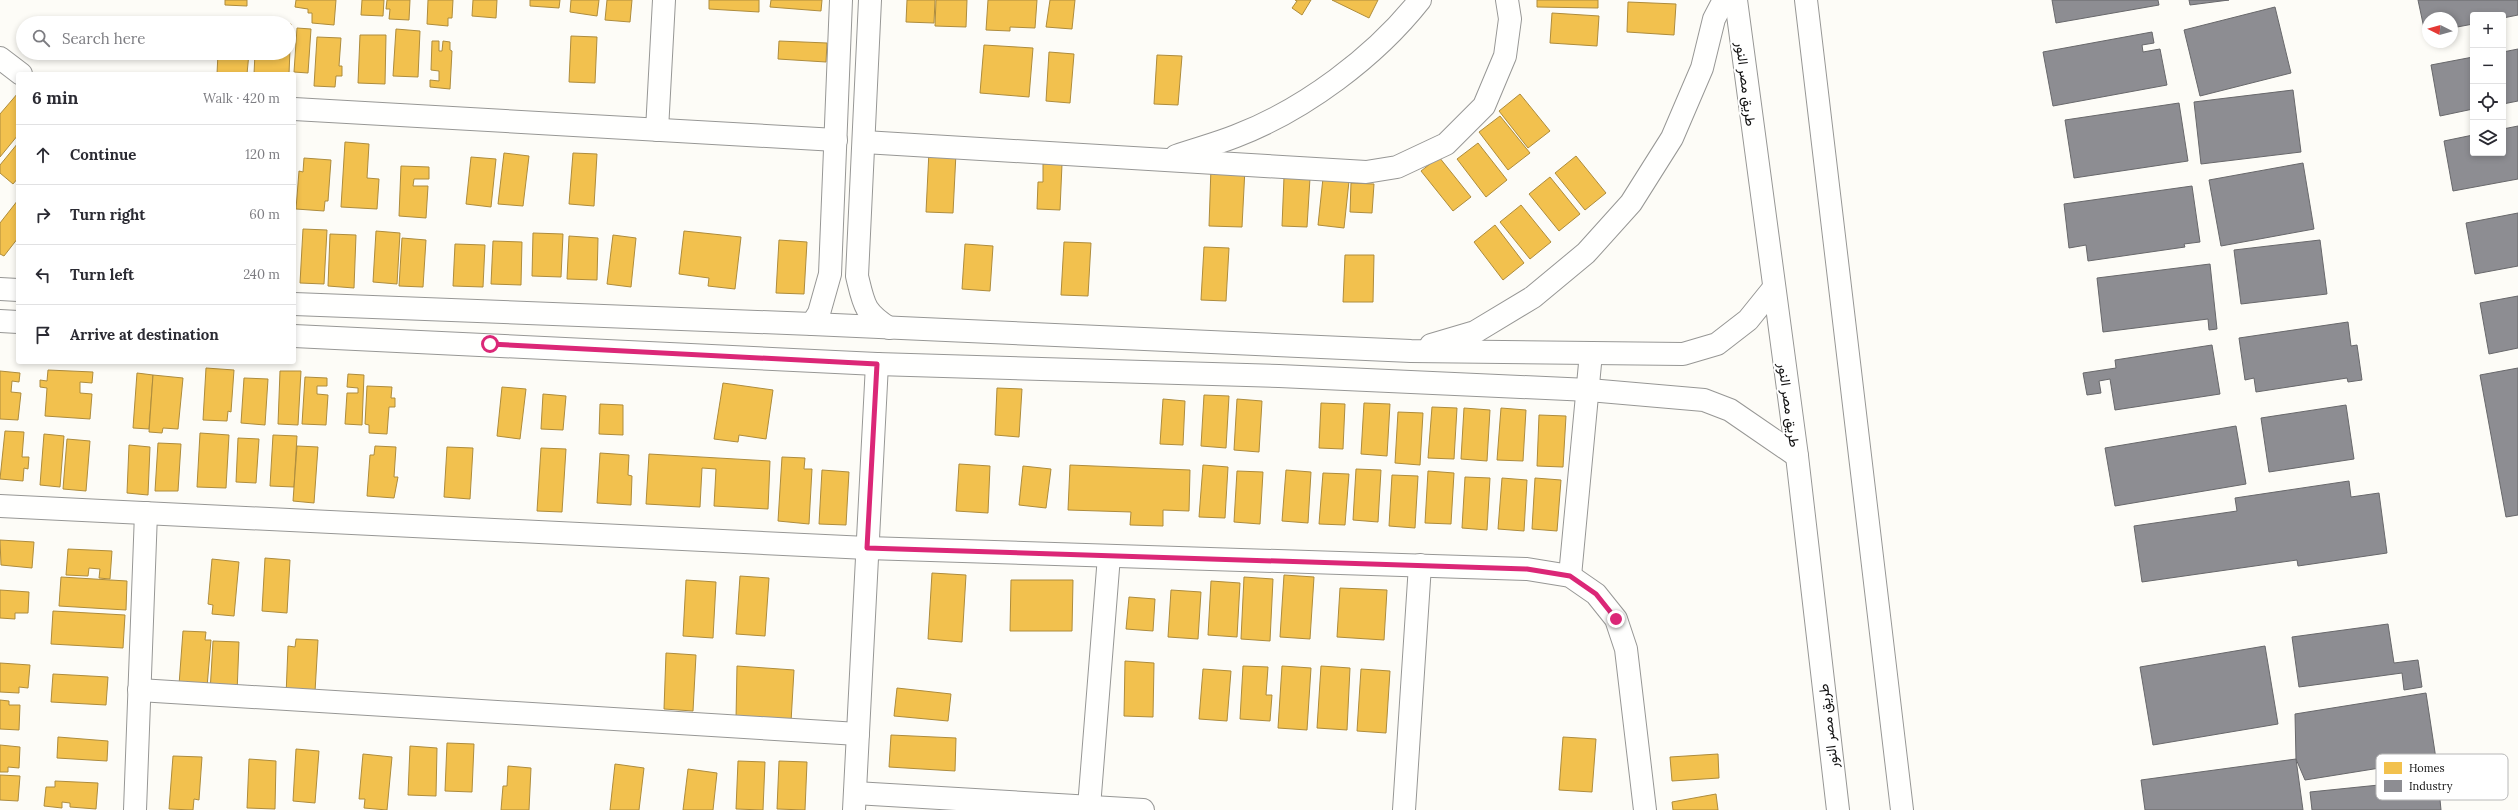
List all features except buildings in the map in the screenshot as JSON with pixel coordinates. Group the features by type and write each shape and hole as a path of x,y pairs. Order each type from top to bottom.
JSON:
{"street":[{"path":"657,130 664,0"},
{"path":"812,324 824,300 830,274 841,0"},
{"path":"870,0 857,276 862,297 871,316 889,328"},
{"path":"1164,160 1237,136 1305,102 1366,56 1420,0"},
{"path":"864,142 1366,172 1397,167 1446,144 1484,106 1505,56 1510,19 1507,0"},
{"path":"1411,351 1475,332 1533,297 1586,254 1631,203 1672,138 1702,68 1714,19 1724,0"},
{"name":"طريق مصر النور","path":"1736,0 1796,456 1838,810"},
{"path":"1806,0 1902,810"},
{"path":"0,58 18,72"},
{"path":"296,109 836,140"},
{"path":"296,304 415,310 449,309 812,324 1226,344 1411,351 1683,354 1717,344 1748,320 1773,289"},
{"path":"415,310 415,342"},
{"path":"0,321 16,322"},
{"path":"296,336 877,364 1225,374 1589,390 1704,400 1730,410 1796,456"},
{"path":"1225,374 1226,344"},
{"path":"1570,576 1589,390 1591,353"},
{"path":"877,364 855,802 1089,807 1143,810"},
{"path":"0,506 867,548 1527,569 1570,576 1596,594 1616,619 1626,649 1645,810"},
{"path":"135,810 146,513"},
{"path":"1089,807 1109,556"},
{"path":"1404,810 1420,565"},
{"path":"139,690 858,734"}],"route":[{"path":"490,344 877,364 867,548 1527,569 1570,576 1596,594 1616,619"}]}
